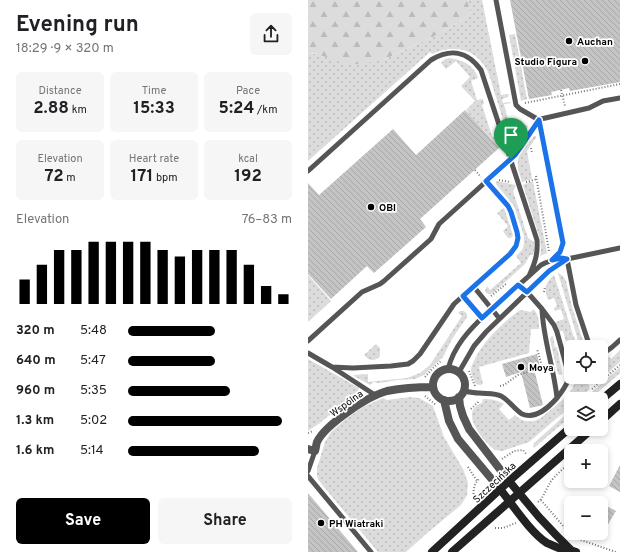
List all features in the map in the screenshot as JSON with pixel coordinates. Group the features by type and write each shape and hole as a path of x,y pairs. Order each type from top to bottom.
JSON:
{"main road":[{"path":"608,394 620,384"},
{"path":"608,415 620,404"},
{"name":"Szczecińska","path":"432,552 500,489 564,433"},
{"path":"452,552 584,436"},
{"path":"509,481 556,536 574,551"},
{"path":"500,489 534,531 545,542 562,549 574,551"}],"street":[{"path":"461,394 454,400 449,401 444,400 437,395 433,387 433,382 438,373 442,370 452,369 459,372 463,376 465,386 461,394 460,406 463,416 469,429 509,481"},
{"name":"Wspólna","path":"311,450 324,432 343,415 376,395 386,391 404,388 433,387"},
{"path":"444,400 450,421 458,439 500,489"}],"lane":[{"path":"496,0 516,104 520,110 539,120"},
{"path":"308,171 431,60 445,54 461,54 468,57 475,62 481,70 538,240 536,259 529,276"},
{"path":"308,340 362,292 380,284 431,239 439,224 511,159 539,120 589,108 603,101 620,98"},
{"path":"539,120 563,243 560,252 552,260"},
{"path":"332,367 352,368 391,366 413,362 451,308 510,254 516,246 518,238 510,208 488,180"},
{"path":"448,369 450,360 462,339 482,318 541,265 561,258 567,259 620,248"},
{"path":"459,372 474,346 500,318 549,271 567,259"},
{"path":"567,259 576,305 588,340"},
{"path":"461,394 495,394 501,396 522,414 528,415 539,413 546,409 557,398 567,384 569,376 554,325 542,308 518,285"},
{"path":"474,287 500,318"},
{"path":"463,296 482,318"},
{"path":"542,308 545,337 557,398"},
{"path":"608,350 620,340"},
{"path":"308,353 376,395"},
{"path":"308,471 312,460 311,450"},
{"path":"308,476 371,552"}],"path":[{"path":"516,104 620,84"},
{"path":"561,90 567,113"},
{"path":"531,148 532,153"},
{"path":"474,170 481,177 488,180 523,183 536,178 550,254 536,259"},
{"path":"489,296 494,294 510,281"},
{"path":"496,387 504,385 518,375 541,368 542,366 537,349"},
{"path":"592,389 620,365"},
{"path":"469,369 473,384 479,387 478,402 470,411"},
{"path":"500,456 505,457 514,452 523,450"},
{"path":"564,468 550,481 540,500 570,534 578,539 616,552"},
{"path":"474,502 473,491 477,480"},
{"path":"490,532 496,527 503,528 514,524"}],"green space":[{"path":"308,0 467,0 471,14 441,33 383,60 351,65 314,53 308,53"},
{"path":"467,0 482,0 501,95 509,94 508,97 502,99 503,103 511,103 504,104 510,128 525,125 528,126 515,144 510,144 489,75 481,61 469,52 447,49 432,54 430,52 308,161 308,53 383,60 441,33 471,14"},
{"path":"515,34 527,99 521,101 509,35"},
{"path":"450,58 459,60 471,66 476,73 478,78 471,81 477,100 483,99 484,104 482,105 492,136 498,139 501,148 499,148 467,112 468,111 466,110 475,101 461,86 470,77 456,61 446,69 441,63 445,59"},
{"path":"534,136 536,136 536,138 527,151 532,179 522,182 518,166 519,156"},
{"path":"496,181 516,185 513,191 528,238 534,242 534,251 533,255 530,255 525,264 493,293 489,294 485,291 487,286 490,290 521,263 516,256 522,250 524,243 524,236 514,206 496,184"},
{"path":"533,182 547,253 540,256 540,239 523,185"},
{"path":"504,208 513,235 510,238 508,238 503,231 508,226 497,213"},
{"path":"558,273 563,276 566,281 572,307 583,340 578,340"},
{"path":"308,275 331,301 308,322"},
{"path":"554,275 575,340 565,340 563,331 559,331 556,322 564,319 561,309 555,311 554,308 557,306 554,298 548,300 546,286"},
{"path":"533,309 538,316 539,329 531,329 529,353 479,367 483,384 476,384 471,368 487,340 517,312 521,310 531,312"},
{"path":"460,311 464,311 467,314 467,317 452,339 443,357 424,375 415,379 379,383 374,382 370,385 354,376 368,374 368,382 407,378 420,373 430,365 462,316 458,313"},
{"path":"553,336 555,347 557,347 562,372 560,375 558,374 550,340"},
{"path":"376,344 380,348 380,356 374,360 370,360 364,355"},
{"path":"620,350 620,362 608,373 608,356 611,359"},
{"path":"308,359 359,388 358,391 320,423 308,431"},
{"path":"620,367 620,373 608,383 608,378"},
{"path":"574,384 588,384 590,389 586,392 569,392"},
{"path":"601,384 607,384 598,392 592,392"},
{"path":"410,397 419,398 433,406 444,437 463,469 468,483 467,495 461,505 406,552 378,552 319,481 317,476 317,468 325,442 331,432 346,419 363,407 383,398 387,400"},
{"path":"564,398 564,412 529,442 502,451 495,450 490,446 479,433 472,419 472,412 475,407 482,403 483,399 494,400 504,404 499,409 509,420 515,415 524,421 534,421 541,418"},
{"path":"564,416 564,422 534,448 534,443"}],"building":[{"name":"Auchan","path":"510,0 620,0 620,82 570,91 569,88 551,92 552,95 529,99"},
{"name":"OBI","path":"465,110 499,148 420,219 426,227 374,273 367,266 331,299 308,274 308,183 319,195 393,129 416,155"},
{"path":"537,354 540,367 534,369 543,405 530,408 521,372 506,377 502,364"},
{"path":"620,465 620,492 609,486"},
{"name":"PH Wiatraki","path":"308,493 358,552 308,552"},
{"path":"608,507 616,511 608,524"}],"place":[{"name":"Auchan","path":"569,41"},
{"name":"Studio Figura","path":"585,61"},
{"name":"OBI","path":"371,207"},
{"name":"Moya","path":"521,367"},
{"name":"PH Wiatraki","path":"321,523"}],"route":[{"path":"539,120 563,243 560,252 552,260 561,258 567,259 549,271 527,292 518,285 482,318 463,296 513,251 517,242 518,235 510,208 486,181 511,159 539,120"}]}
